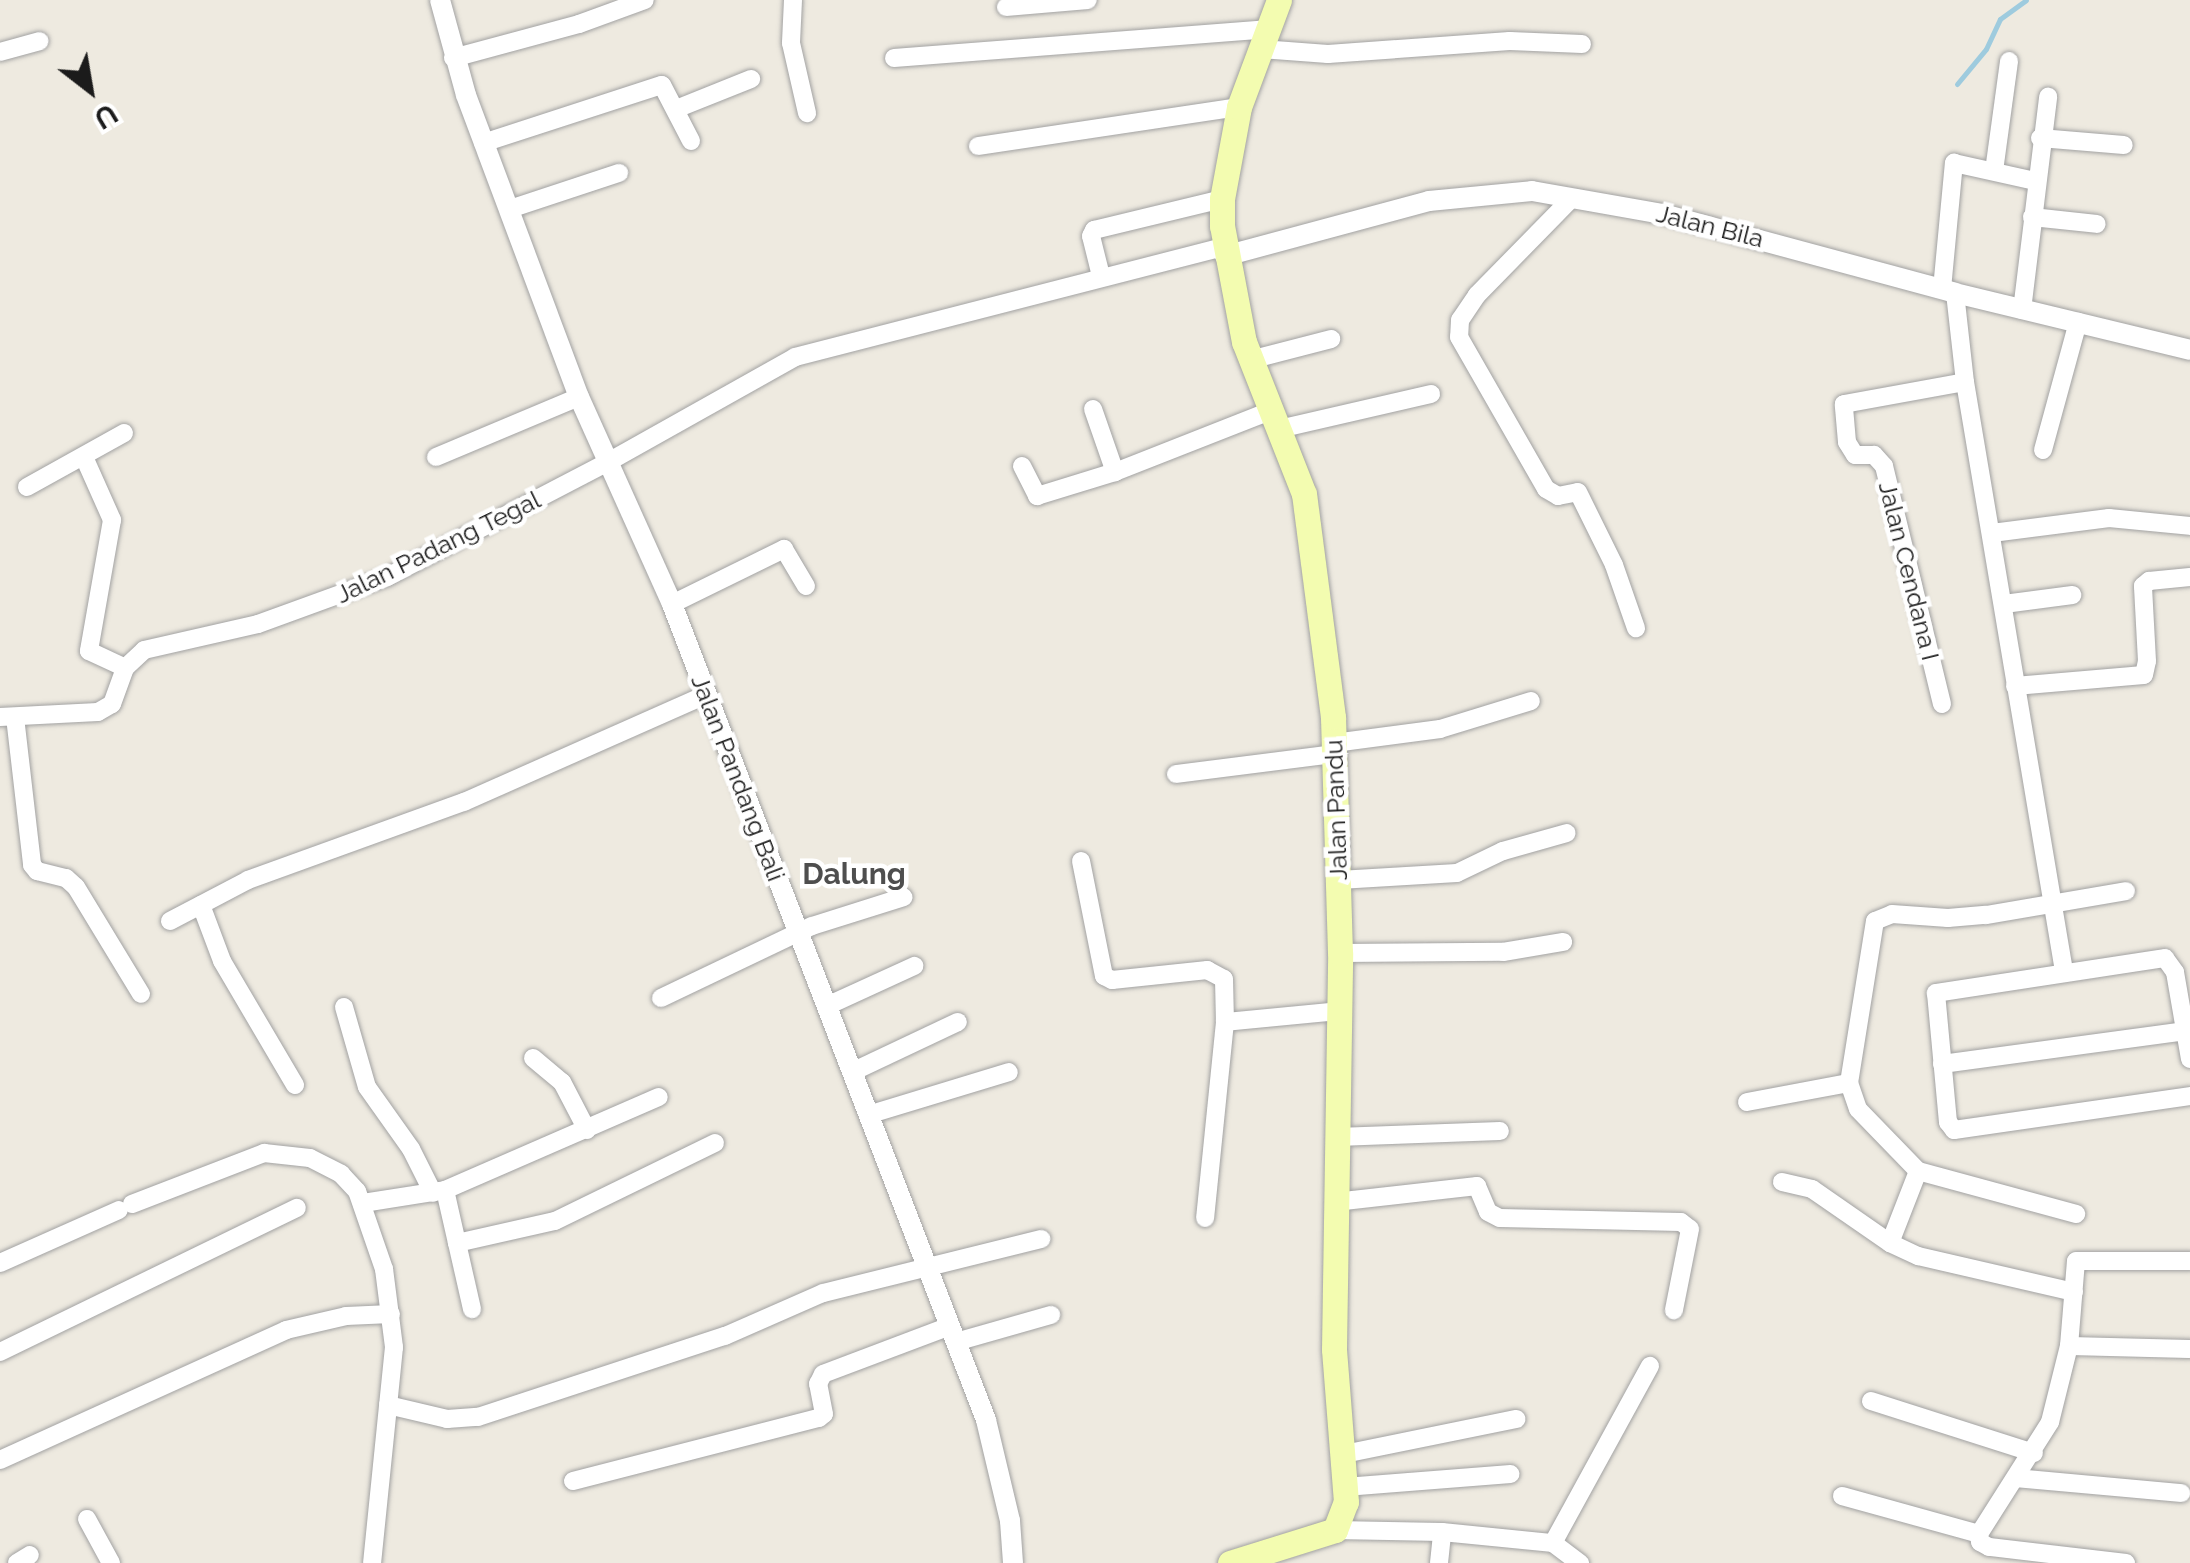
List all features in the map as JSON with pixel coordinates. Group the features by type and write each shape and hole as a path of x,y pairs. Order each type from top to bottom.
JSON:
{"main road":[{"name":"Jalan Pandu","path":"1279,0 1240,107 1222,199 1225,251 1250,360 1304,494 1334,748 1340,953 1334,1349 1345,1487 1344,1516 1335,1530"},
{"path":"1230,1563 1335,1530"}],"street":[{"name":"Jalan Pandang Bali","path":"440,0 454,58 483,142 579,397 672,604 871,1114 995,1448 1013,1563"},
{"path":"454,58 579,24 645,0"},
{"path":"792,0 791,43 806,113"},
{"path":"1006,7 1088,0"},
{"path":"894,58 1266,39 1328,54 1510,41 1582,44"},
{"path":"0,52 40,41"},
{"path":"1994,170 2008,61"},
{"path":"676,109 751,78"},
{"path":"483,142 652,85 662,85 691,141"},
{"path":"2022,310 2048,97"},
{"path":"978,146 1240,107"},
{"path":"2040,138 2124,145"},
{"path":"2035,180 1954,164 1948,291 2064,971"},
{"path":"510,209 619,173"},
{"name":"Jalan Bila","path":"1225,251 1469,194 1532,191 1662,214 1948,291 2190,350"},
{"path":"1572,198 1477,295 1460,320 1460,336 1546,488 1558,496 1578,492 1614,565 1636,628"},
{"path":"1100,272 1091,236 1094,230 1222,199"},
{"path":"2032,217 2097,224"},
{"name":"Jalan Padang Tegal","path":"125,668 144,650 258,624 387,578 610,462 764,372 815,350 1225,251"},
{"path":"2043,450 2078,322"},
{"path":"1250,360 1331,339"},
{"name":"Jalan Cendana I","path":"1942,704 1884,466 1874,455 1855,455 1846,442 1844,404 1965,382"},
{"path":"1022,466 1038,496 1275,420 1432,394"},
{"path":"436,457 579,397"},
{"path":"1093,409 1115,472"},
{"path":"27,487 124,434"},
{"path":"84,457 112,520 89,651 125,668 112,704 98,712 8,717 32,865 76,887 142,994"},
{"path":"1992,532 2109,518 2190,526"},
{"path":"672,604 784,549 806,586"},
{"path":"2016,686 2144,675 2143,586 2149,581 2190,577"},
{"path":"2004,604 2072,595"},
{"path":"170,921 248,880 464,802 706,695"},
{"path":"1176,774 1440,729 1531,701"},
{"path":"1339,880 1457,873 1503,851 1567,832"},
{"path":"1082,861 1104,976 1112,980 1214,971 1225,984 1226,1022 1205,1218"},
{"path":"2076,1214 1918,1171 1858,1109 1849,1084 1875,921 1892,914 1948,918 2054,906 2126,892"},
{"path":"661,998 798,934 904,897"},
{"path":"201,905 222,961 295,1085"},
{"path":"1340,953 1503,952 1563,942"},
{"path":"2190,1058 2176,972 2165,958 1936,993 1948,1122 1960,1132 2190,1096"},
{"path":"829,1005 914,966"},
{"path":"344,1008 367,1088 439,1192 457,1243 472,1310"},
{"path":"1226,1022 1339,1010"},
{"path":"852,1072 958,1022"},
{"path":"1942,1064 2186,1031"},
{"path":"532,1058 562,1082 587,1130"},
{"path":"871,1114 1009,1072"},
{"path":"1747,1102 1849,1084"},
{"path":"363,1203 439,1192 659,1097"},
{"path":"1337,1136 1500,1131"},
{"path":"457,1243 555,1222 715,1142"},
{"path":"0,1263 126,1207 264,1153 323,1163 352,1184 363,1203 384,1269 394,1347 372,1563"},
{"path":"1890,1243 1918,1171"},
{"path":"1782,1182 1812,1189 1890,1243 1939,1263 2074,1292"},
{"path":"1335,1202 1476,1186 1488,1212 1500,1218 1681,1222 1690,1229 1674,1310"},
{"path":"0,1352 297,1208"},
{"path":"388,1406 447,1418 478,1417 725,1336 822,1293 1041,1239"},
{"path":"2126,1563 1988,1547 1980,1542 1979,1534 2034,1453 2056,1403 2069,1346 2076,1260 2190,1262"},
{"path":"0,1460 286,1330 346,1316 391,1314"},
{"path":"572,1482 819,1418 824,1411 818,1378 828,1372 953,1334 1051,1315"},
{"path":"2069,1346 2190,1349"},
{"path":"1553,1543 1650,1366"},
{"path":"1871,1401 2034,1453"},
{"path":"1344,1454 1516,1419"},
{"path":"1345,1487 1510,1474"},
{"path":"2016,1478 2181,1493"},
{"path":"1842,1496 1979,1534"},
{"path":"87,1519 111,1563"},
{"path":"1335,1530 1442,1532 1553,1543 1577,1560"},
{"path":"1439,1563 1442,1532"},
{"path":"1526,1563 1531,1542"}],"waterway":[{"path":"1957,84 1986,49 2000,19 2026,0"}],"district":[{"name":"Dalung","path":"854,874"}]}
